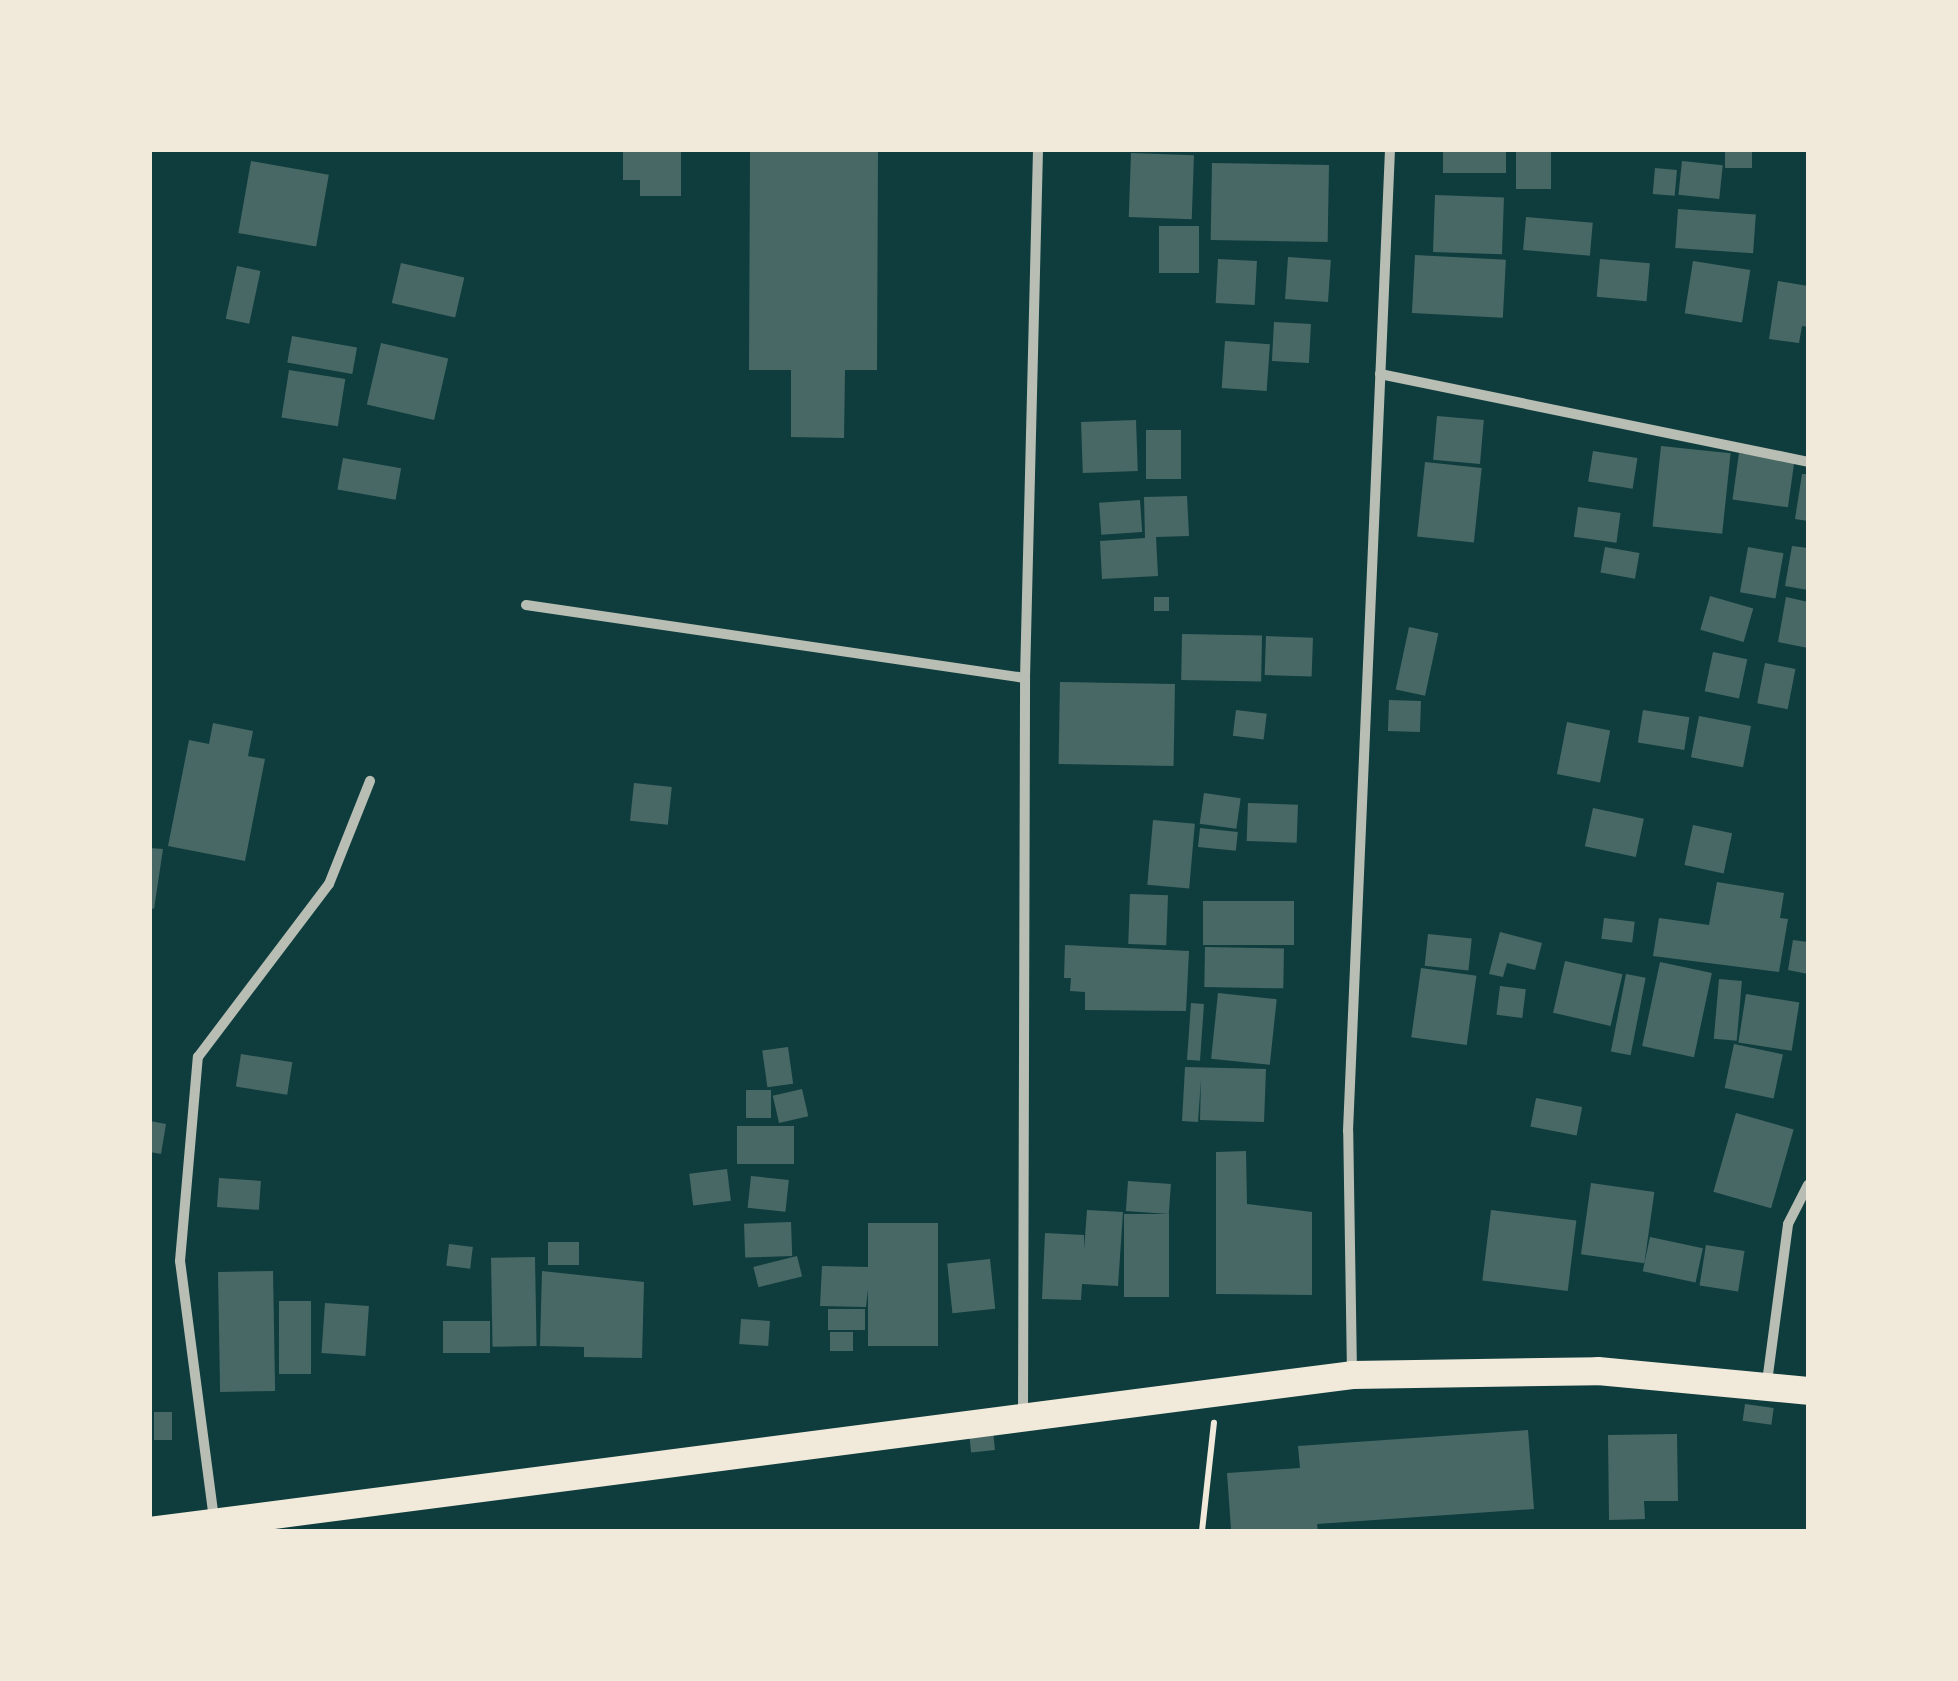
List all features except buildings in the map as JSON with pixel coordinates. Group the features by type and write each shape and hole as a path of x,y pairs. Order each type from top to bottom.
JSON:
{"highway":[{"path":"150,1531 1022,1414 1352,1375 1598,1371 1808,1392"}],"street":[{"path":"1022,1414 1025,678 1038,150"},
{"path":"1352,1375 1348,1130 1390,150"},
{"path":"1380,374 1808,462"},
{"path":"526,605 1025,678"},
{"path":"214,1520 180,1261 198,1057 330,884 370,781"},
{"path":"1766,1388 1788,1224 1808,1185"}],"path":[{"path":"1202,1531 1217,1392"}]}
